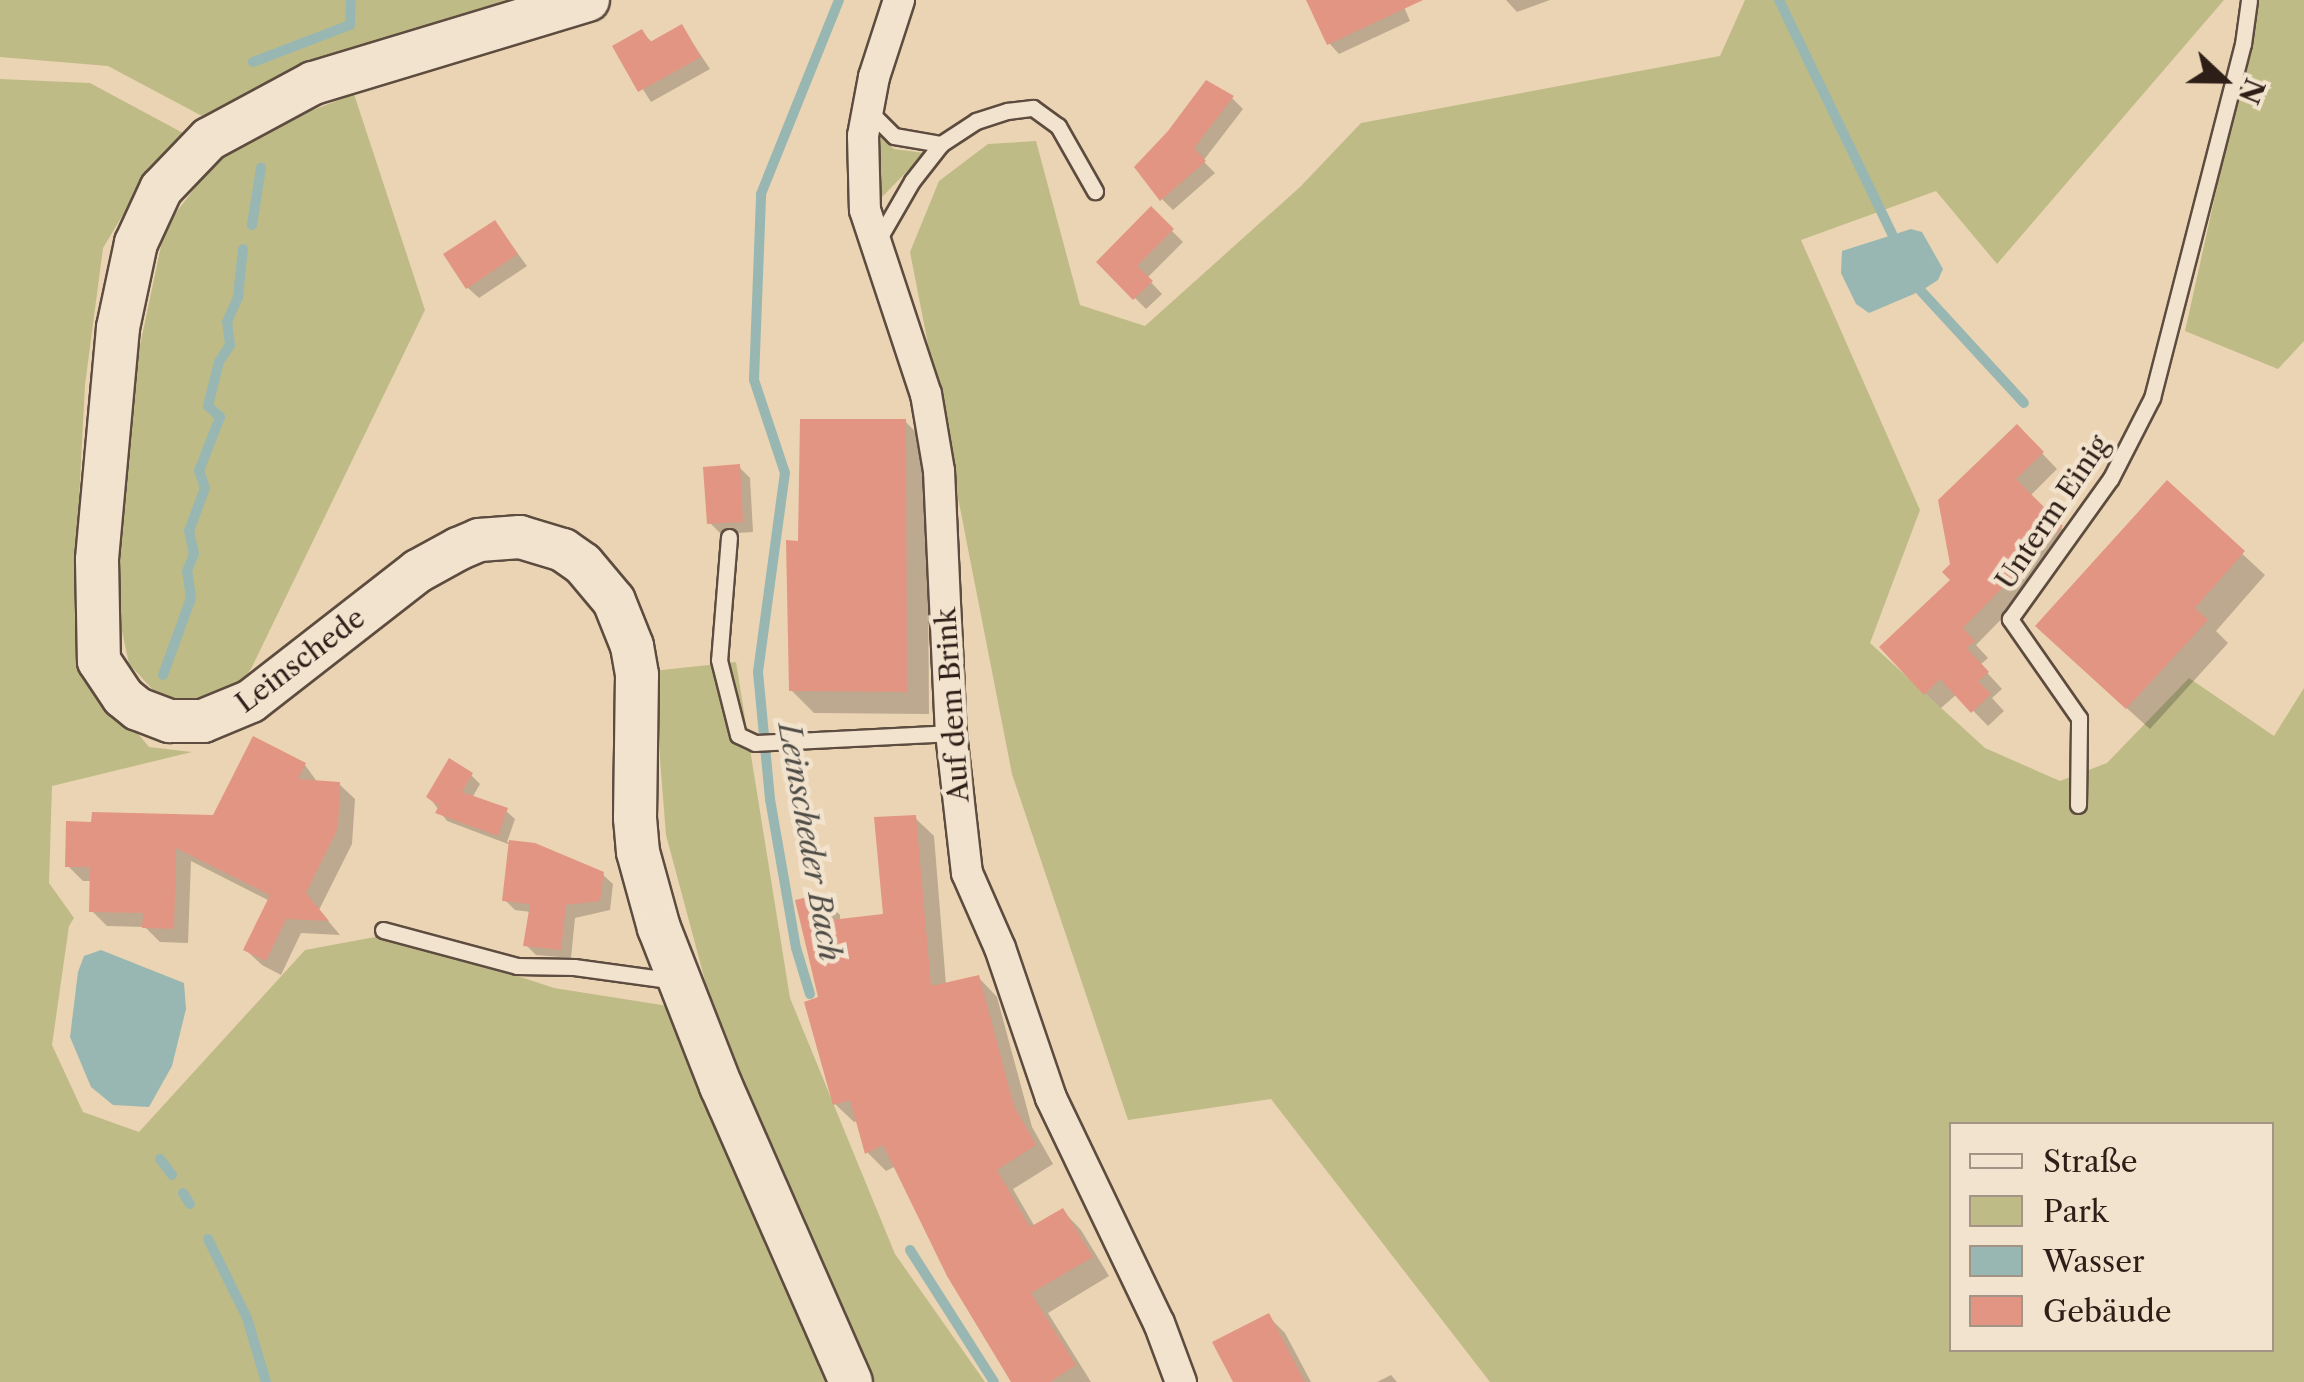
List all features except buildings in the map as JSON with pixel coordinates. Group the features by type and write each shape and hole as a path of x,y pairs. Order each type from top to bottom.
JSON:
{"main road":[{"name":"Leinschede","path":"588,0 314,83 208,139 168,180 147,212 136,243 118,328 97,560 96,641 106,676 138,709 170,721 203,721 252,701 418,571 479,540 520,537 562,550 600,580 623,618 637,675 634,782 638,852 659,928 728,1104 850,1382"}],"street":[{"name":"Auf dem Brink","path":"899,0 863,136 865,210 926,394 939,471 951,733 967,872 1000,948 1051,1098 1158,1324 1181,1382"}],"lane":[{"name":"Unterm Einig","path":"2078,806 2079,718 2010,620 2110,478 2152,398 2243,44 2249,0"},
{"path":"868,108 894,136 941,144"},
{"path":"875,246 912,181 941,144 976,121 1034,108 1058,126 1095,191"},
{"path":"729,537 720,660 738,735 755,744 951,733"},
{"path":"383,930 518,966 574,966 680,981"}],"green space":[{"path":"0,0 524,0 324,58 202,116 108,66 0,57"},
{"path":"1745,0 2224,0 1997,264 1936,191 1801,240 1920,510 1870,643 1985,748 2060,781 2107,763 2189,678 2274,736 2304,688 2304,1382 1490,1382 1271,1099 1128,1120 1012,774 910,252 939,181 988,144 1036,141 1080,305 1145,326 1300,187 1361,123 1720,56"},
{"path":"2254,0 2304,0 2304,341 2278,369 2185,331 2248,48"},
{"path":"0,79 90,83 183,133 142,183 103,248 85,385 76,559 97,684 149,747 192,752 52,786 49,883 74,918 69,926 52,1045 83,1112 139,1132 305,950 375,937 434,948 554,988 668,1006 776,1271 828,1382 0,1382"},
{"path":"354,94 425,310 252,667 221,712 178,717 129,664 107,561 127,407 165,227 216,160 267,128"},
{"path":"879,135 894,149 925,153 880,199"},
{"path":"736,662 790,998 895,1254 985,1382 862,1382 711,1003 666,835 653,671"}],"water":[{"path":"1911,229 1922,232 1943,269 1938,280 1869,313 1856,304 1841,273 1842,251"},
{"path":"101,950 184,983 186,1009 172,1066 149,1107 113,1105 91,1087 70,1037 78,972 84,956"}],"waterway":[{"path":"253,62 350,25 351,0"},
{"name":"Leinscheder Bach","path":"810,994 796,948 770,799 758,672 785,473 754,380 761,194 839,0"},
{"path":"1779,0 1892,234"},
{"path":"252,225 261,168"},
{"path":"163,675 191,598 187,571 194,554 189,531 205,488 199,471 220,417 208,406 219,362 230,345 227,322 238,297 243,249"},
{"path":"1921,291 2024,403"},
{"path":"160,1159 172,1175"},
{"path":"183,1193 190,1204"},
{"path":"208,1239 247,1318 266,1382"},
{"name":"Leinscheder Bach","path":"910,1250 994,1382"}]}
